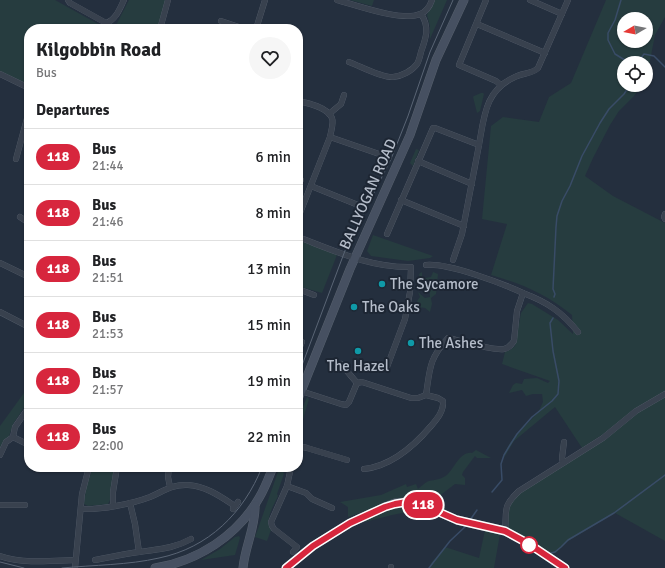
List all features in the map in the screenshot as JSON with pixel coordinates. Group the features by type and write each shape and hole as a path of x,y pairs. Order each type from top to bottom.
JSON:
{"street":[{"path":"68,0 70,3 106,23 111,22 114,19 124,0"},
{"path":"161,24 168,0"},
{"path":"257,24 264,0"},
{"path":"337,0 394,15 407,16 421,14 427,10 432,0"},
{"name":"BALLYOGAN ROAD","path":"303,386 355,259 410,135 438,55 464,0"},
{"path":"486,0 459,66 496,81 501,85"},
{"path":"531,0 562,14"},
{"path":"452,260 461,239 464,226 486,106 489,98 501,85 516,76 537,69 568,0"},
{"path":"349,62 382,75 392,77 411,70 418,63 427,34 426,21 421,14"},
{"path":"221,21 230,24"},
{"path":"476,24 545,53"},
{"path":"0,74 24,86"},
{"path":"329,114 341,104 344,95"},
{"path":"303,103 326,111 331,117 332,123 330,137 303,206"},
{"path":"387,234 418,161 434,128 479,145"},
{"path":"16,159 24,129"},
{"path":"330,137 382,155"},
{"path":"418,161 472,184"},
{"path":"311,186 358,205"},
{"path":"402,200 464,226"},
{"path":"665,214 665,219"},
{"path":"20,217 24,220"},
{"path":"303,239 355,259 391,267 414,266 405,320 387,367"},
{"path":"0,263 24,275"},
{"path":"426,265 440,265 466,272 538,299 559,312 578,332"},
{"path":"303,291 314,295"},
{"path":"426,395 429,369 439,348 448,338 471,344 503,349 512,344 514,341 517,311 523,293"},
{"path":"0,312 24,324"},
{"path":"341,364 357,383"},
{"path":"303,392 346,405 349,402 357,383"},
{"path":"357,383 367,383 386,391 411,398 418,398 426,395 443,401 443,407 433,423 419,440 396,457 371,468 364,469"},
{"path":"505,531 507,504 519,491 602,438 636,411 665,394"},
{"path":"0,455 6,442 13,437 15,427 24,414"},
{"path":"13,437 24,442"},
{"path":"563,463 562,458 564,442"},
{"path":"303,447 347,460"},
{"path":"75,568 82,494 89,472"},
{"path":"113,506 113,492 116,472"},
{"path":"168,472 170,487"},
{"path":"155,568 182,561 205,551 220,542 236,528 255,505 264,490 271,472"},
{"path":"291,472 287,486 271,522 272,526 295,550"},
{"path":"80,509 130,503 170,487 187,485 203,488 219,495 236,506"},
{"path":"287,486 306,493 312,499 332,508"},
{"path":"286,568 313,546 350,523 363,516 395,504 407,502 415,503 460,520 505,531 529,544 565,568"},
{"path":"130,503 139,552"},
{"path":"0,505 25,505"},
{"path":"243,568 247,545 256,515 255,505"},
{"path":"243,520 248,525 251,534"},
{"path":"236,528 244,535 247,545"},
{"path":"95,560 139,552 164,550 182,544 191,539"},
{"path":"0,556 15,560 75,560"}],"green space":[{"path":"0,0 55,0 98,24 24,24 24,83 0,71"},
{"path":"129,0 166,0 159,24 117,24"},
{"path":"350,0 374,0 372,6"},
{"path":"434,0 447,0 430,39 430,26 427,15"},
{"path":"606,0 665,0 665,17 655,35 653,45 653,12 617,12 617,48 652,48 651,56 617,56 617,92 637,92 619,111 610,125 585,176 613,196 665,223 665,541 615,513 568,541 556,553 550,554 507,528 508,504 513,498 585,450 603,434 582,448 555,407 514,441 504,458 512,440 538,412 543,402 542,394 526,396 522,390 509,393 513,385 516,383 522,384 524,379 537,378 548,383 550,381 502,364 505,352 515,346 521,313 528,303 532,304 558,320 573,334 572,315 553,301 533,290 491,275 507,224 482,219 491,126 503,117 539,122 549,97 571,83"},
{"path":"481,93 484,94 480,111 477,113 473,97"},
{"path":"416,149 419,150 413,166 410,163"},
{"path":"373,235 433,256 430,258 408,261 371,256 367,251"},
{"path":"303,242 337,255 322,293 303,287"},
{"path":"422,272 422,276 426,278 431,277 433,272 438,274 436,294 431,298 432,304 430,312 425,308 418,307 417,304 420,297 418,292 425,298 430,297 428,288 421,283 419,274"},
{"path":"24,393 24,408 13,424 9,436 0,448 0,426"},
{"path":"307,397 309,399 303,419 303,407"},
{"path":"476,450 491,458 477,458 475,456 463,472 462,475 465,478 465,485 455,484 438,497 449,514 414,499 402,499 348,517 348,507 340,502 381,495 406,484 407,487 416,484 418,489 425,483 447,475 464,455 472,453"},
{"path":"91,472 113,472 110,500 108,504 88,506 84,504 86,488"},
{"path":"278,472 284,472 277,494 278,496 269,517 269,526 271,530 267,541 255,537"},
{"path":"409,508 407,512 365,522 364,519 392,509"},
{"path":"485,530 500,534 494,568 429,568 431,563 445,547 479,558"},
{"path":"239,536 240,538 235,555 201,560 220,549 235,537"}],"waterway":[{"path":"618,56 615,54 608,40 608,33 615,20 621,0"},
{"path":"642,56 644,54 654,56 665,67"},
{"path":"554,297 555,294 553,289 556,227 557,216 562,201 570,186 582,156 600,123 609,109 625,92"},
{"path":"492,492 502,480 501,464 504,455 517,434 532,417 552,401 558,394 559,381 553,351 550,323 553,318"},
{"path":"551,553 555,552 568,540 614,513 665,475"},
{"path":"470,520 477,510"},
{"path":"429,568 450,541 467,525"}],"tram line":[{"path":"303,363 346,248 391,159 408,116 430,52 453,0"},
{"path":"62,568 123,563 159,558 177,553 193,546 222,526 234,513 245,499 260,472"},
{"path":"0,562 24,568"}],"bus line":[{"name":"118","path":"286,568 313,546 350,523 385,507 407,502 425,506 457,520 505,531 529,544 565,568"}],"place":[{"name":"The Sycamore","path":"382,284"},
{"name":"The Oaks","path":"354,307"},
{"name":"The Ashes","path":"411,343"},
{"name":"The Hazel","path":"358,351"}]}
